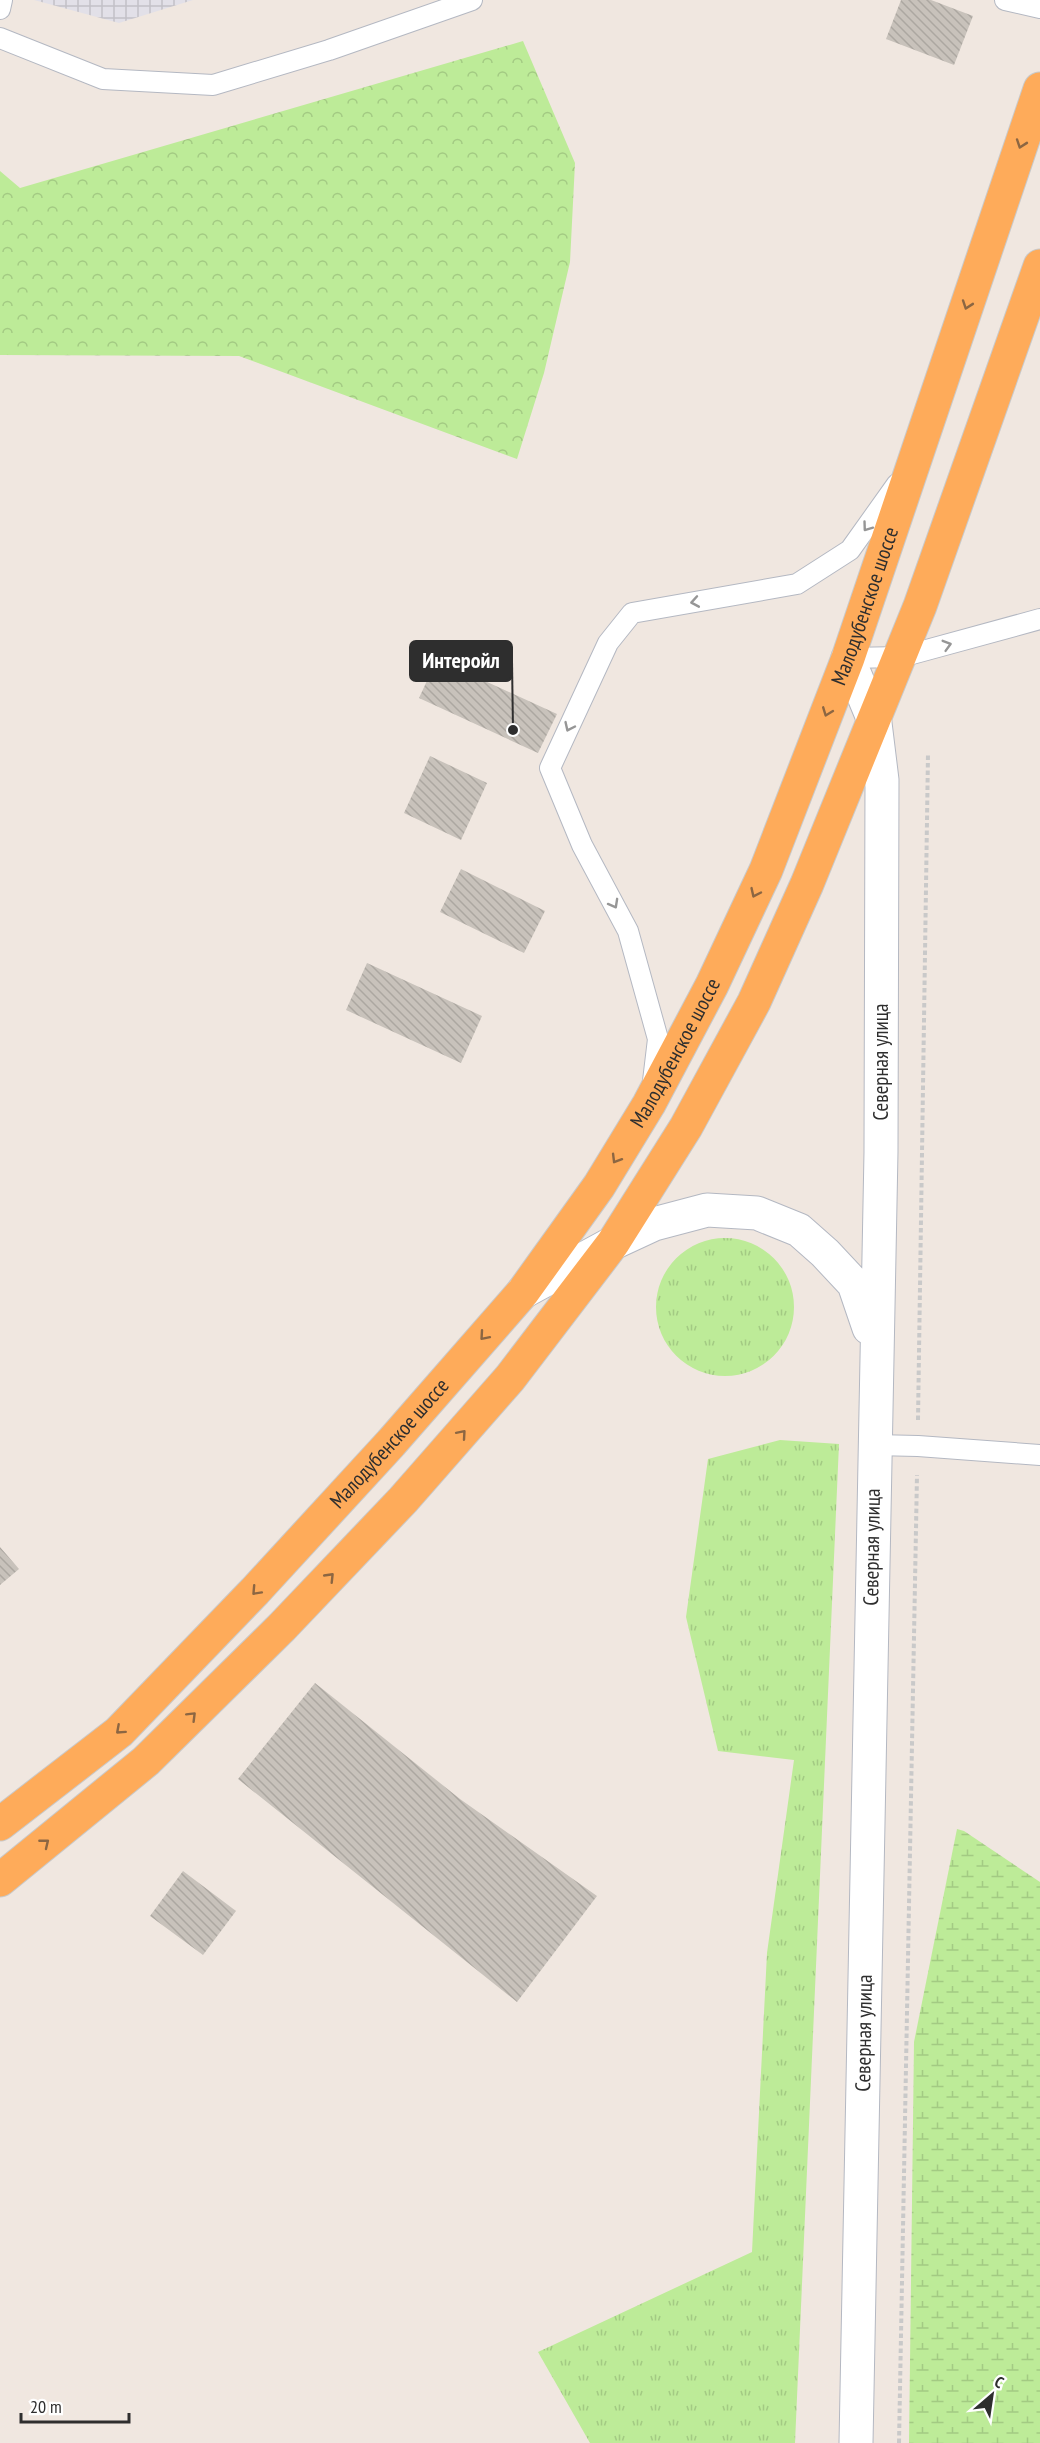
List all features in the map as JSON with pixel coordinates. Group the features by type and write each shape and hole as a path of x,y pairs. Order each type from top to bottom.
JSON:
{"highway":[{"name":"Малодубенское шоссе","path":"0,1824 119,1732 255,1591 391,1443 523,1292 600,1186 649,1104 712,985 766,870 848,658 1040,89"},
{"name":"Малодубенское шоссе","path":"0,1880 146,1761 290,1618 403,1500 510,1378 613,1243 686,1127 754,1002 807,884 901,657 1040,266"}],"main road":[{"name":"Северная улица","path":"848,658 875,723 882,780 881,1152 856,2443"},
{"path":"523,1292 613,1243 654,1224 707,1210 757,1214 799,1230 825,1253 854,1284 876,1347"}],"lane":[{"path":"0,9 2,0"},
{"path":"0,38 103,79 213,85 328,50 472,0"},
{"path":"1005,0 1040,8"},
{"path":"649,1104 658,1039 628,931 582,845 550,768 608,643 633,613 797,584 850,550 913,462"},
{"path":"848,658 901,657 1040,619"},
{"path":"874,1445 1040,1455"}],"path":[{"path":"899,2443 918,1446 928,754"}],"shaded area":[{"path":"34,0 193,0 119,23"}],"green space":[{"path":"523,41 575,163 570,262 544,373 517,459 239,356 0,355 0,171 20,188"},
{"path":"725,1238 752,1243 774,1258 789,1280 794,1307 789,1334 774,1356 752,1371 725,1376 698,1371 676,1356 661,1334 656,1307 661,1280 676,1258 698,1243"},
{"path":"780,1440 839,1444 795,2443 590,2443 538,2352 752,2252 767,1953 794,1760 718,1751 686,1617 708,1459"},
{"path":"957,1829 964,1831 1040,1882 1040,2443 909,2443 914,2042"}],"building":[{"path":"901,0 931,0 973,16 954,65 886,39"},
{"path":"437,659 557,714 538,753 419,698"},
{"path":"430,756 487,783 461,840 404,813"},
{"path":"461,869 545,911 524,953 440,912"},
{"path":"367,963 482,1016 461,1063 346,1010"},
{"path":"0,1547 19,1569 0,1585"},
{"path":"315,1683 460,1799 597,1896 517,2002 238,1779"},
{"path":"183,1871 236,1911 203,1955 150,1916"}],"place":[{"name":"Интеройл","path":"513,730"}]}
